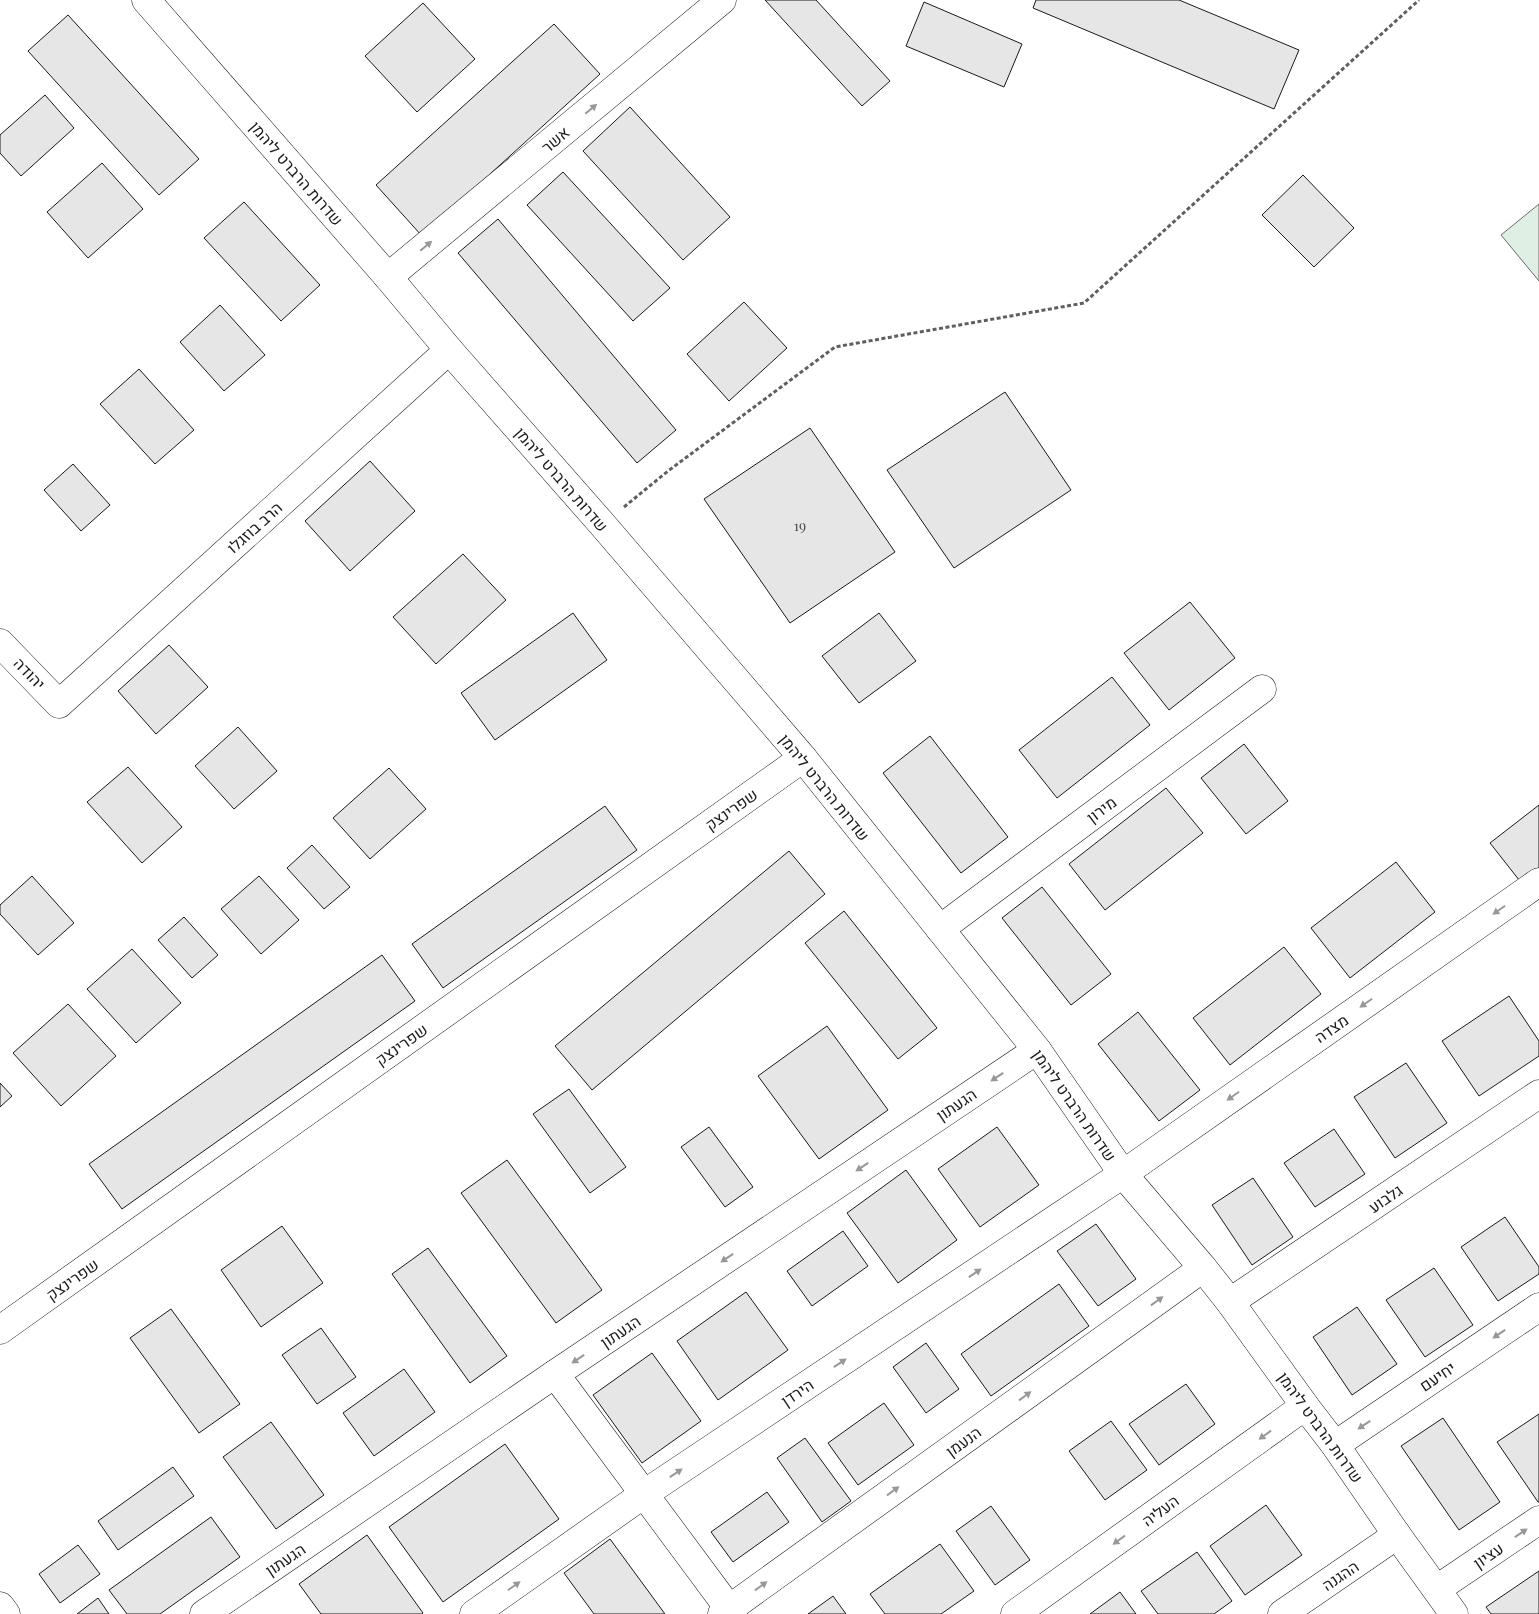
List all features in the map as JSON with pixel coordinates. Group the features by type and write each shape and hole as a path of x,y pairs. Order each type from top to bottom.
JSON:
{"street":[{"name":"שדרות הרברט ליהמן","path":"146,0 803,758 1037,1050 1123,1174 1204,1268 1230,1302 1335,1445 1454,1614"},
{"name":"אשר","path":"388,277 722,0"},
{"name":"הרב בוזגלו","path":"59,704 449,350"},
{"name":"יהודה","path":"0,643 59,704"},
{"name":"מירון","path":"940,929 1262,689"},
{"name":"שפרינצק","path":"0,1330 803,758"},
{"name":"מצדה","path":"1123,1174 1539,882"},
{"name":"הגעתון","path":"204,1614 555,1374 1037,1050"},
{"name":"גלבוע","path":"1230,1302 1539,1094"},
{"name":"הירדן","path":"474,1614 644,1494 1123,1174"},
{"name":"הנעמן","path":"728,1612 1204,1268"},
{"name":"יחיעם","path":"1335,1445 1539,1306"},
{"path":"555,1374 728,1612"},
{"name":"העליה","path":"1015,1614 1305,1406"},
{"name":"עציון","path":"1437,1589 1539,1520"},
{"name":"ההגנה","path":"1282,1614 1397,1535"},
{"path":"0,1606 6,1614"}],"path":[{"path":"602,524 668,471 835,347 1084,303 1418,0"}],"green space":[{"path":"1539,204 1539,281 1501,235"}],"building":[{"path":"765,0 816,0 890,81 862,106"},
{"path":"1036,0 1179,0 1299,50 1274,109 1033,8"},
{"path":"924,2 1022,44 1004,87 906,46"},
{"path":"423,3 475,59 417,112 365,56"},
{"path":"68,15 199,159 159,195 28,51"},
{"path":"554,24 600,74 422,236 376,185"},
{"path":"45,95 74,128 21,176 0,153 0,135"},
{"path":"630,107 730,217 683,260 583,151"},
{"path":"102,163 143,209 88,258 47,212"},
{"path":"563,172 670,288 633,321 527,205"},
{"path":"1303,175 1354,228 1314,267 1262,215"},
{"path":"244,202 320,285 281,321 204,238"},
{"path":"498,219 676,430 637,463 458,253"},
{"path":"744,302 787,348 729,401 687,354"},
{"path":"220,305 265,355 224,391 180,342"},
{"path":"139,369 194,430 155,464 100,404"},
{"path":"1005,392 1071,490 954,568 887,470"},
{"path":"810,428 895,552 790,623 704,499"},
{"path":"370,461 415,511 350,571 305,521"},
{"path":"73,464 110,505 81,531 44,490"},
{"path":"463,554 506,600 436,664 393,617"},
{"path":"1190,602 1235,658 1169,710 1124,653"},
{"path":"573,613 607,660 495,740 461,693"},
{"path":"879,613 916,661 859,703 822,656"},
{"path":"169,645 208,687 156,734 118,691"},
{"path":"1112,677 1150,725 1057,798 1019,750"},
{"path":"238,727 277,771 234,809 195,766"},
{"path":"930,736 1008,837 961,873 883,773"},
{"path":"1244,744 1288,801 1246,834 1201,778"},
{"path":"128,767 182,827 142,863 87,802"},
{"path":"389,768 426,809 370,859 333,818"},
{"path":"1166,788 1203,833 1105,910 1069,864"},
{"path":"1539,805 1539,873 1523,885 1490,843"},
{"path":"605,806 637,850 443,988 412,944"},
{"path":"312,845 350,887 324,909 287,868"},
{"path":"789,851 825,894 592,1090 555,1046"},
{"path":"1396,862 1435,912 1350,978 1311,928"},
{"path":"32,876 74,923 38,955 0,914 0,905"},
{"path":"259,876 299,920 261,954 221,909"},
{"path":"1042,887 1111,974 1071,1005 1002,918"},
{"path":"844,911 937,1028 898,1059 805,943"},
{"path":"184,917 218,955 192,978 158,940"},
{"path":"1284,947 1321,994 1230,1065 1193,1018"},
{"path":"132,949 181,1003 136,1043 87,989"},
{"path":"382,955 415,1001 122,1209 89,1164"},
{"path":"1509,996 1539,1041 1539,1056 1479,1096 1442,1041"},
{"path":"68,1004 116,1056 61,1106 13,1053"},
{"path":"1138,1012 1200,1090 1159,1121 1098,1044"},
{"path":"827,1026 888,1110 819,1159 758,1076"},
{"path":"1406,1063 1447,1123 1395,1158 1354,1097"},
{"path":"0,1083 12,1096 0,1107"},
{"path":"569,1089 626,1167 590,1193 533,1114"},
{"path":"709,1127 753,1187 725,1207 681,1147"},
{"path":"997,1127 1039,1185 980,1227 938,1169"},
{"path":"1334,1129 1365,1174 1315,1207 1284,1163"},
{"path":"507,1160 602,1290 556,1323 461,1193"},
{"path":"906,1170 957,1240 898,1283 847,1213"},
{"path":"1253,1178 1293,1237 1252,1265 1212,1205"},
{"path":"1505,1217 1539,1267 1539,1274 1498,1301 1461,1247"},
{"path":"1096,1224 1136,1279 1098,1306 1057,1251"},
{"path":"282,1226 323,1283 261,1327 221,1270"},
{"path":"843,1231 868,1266 812,1306 787,1271"},
{"path":"428,1248 507,1356 470,1383 392,1274"},
{"path":"1434,1268 1473,1325 1425,1357 1386,1300"},
{"path":"1059,1284 1089,1326 991,1396 961,1354"},
{"path":"746,1292 788,1350 718,1400 677,1341"},
{"path":"1357,1307 1397,1364 1352,1395 1313,1337"},
{"path":"171,1309 240,1404 199,1433 130,1338"},
{"path":"321,1328 356,1377 317,1404 282,1355"},
{"path":"926,1343 959,1389 926,1413 893,1367"},
{"path":"652,1353 701,1421 642,1463 593,1395"},
{"path":"404,1369 435,1412 374,1456 343,1413"},
{"path":"1186,1384 1215,1424 1159,1465 1129,1424"},
{"path":"884,1403 914,1445 858,1485 828,1443"},
{"path":"1539,1414 1539,1502 1538,1502 1497,1442"},
{"path":"1443,1418 1500,1502 1459,1530 1401,1446"},
{"path":"1111,1421 1147,1470 1105,1500 1069,1451"},
{"path":"271,1422 324,1495 276,1529 223,1457"},
{"path":"805,1438 851,1501 822,1522 777,1458"},
{"path":"505,1444 559,1519 443,1602 389,1527"},
{"path":"173,1467 194,1496 118,1550 98,1521"},
{"path":"767,1492 789,1522 733,1562 711,1532"},
{"path":"1266,1505 1302,1555 1245,1595 1210,1546"},
{"path":"991,1506 1030,1560 995,1585 956,1531"},
{"path":"211,1517 240,1557 160,1614 127,1614 109,1590"},
{"path":"367,1535 422,1614 321,1614 299,1584"},
{"path":"610,1539 665,1614 594,1614 564,1573"},
{"path":"940,1544 974,1591 941,1614 885,1614 870,1594"},
{"path":"78,1545 100,1574 60,1603 39,1574"},
{"path":"1197,1552 1232,1601 1214,1614 1158,1614 1141,1591"},
{"path":"1539,1571 1539,1614 1491,1614 1486,1607"},
{"path":"1120,1592 1136,1614 1090,1614"},
{"path":"833,1596 846,1614 808,1614"},
{"path":"98,1598 109,1614 77,1614"}]}
